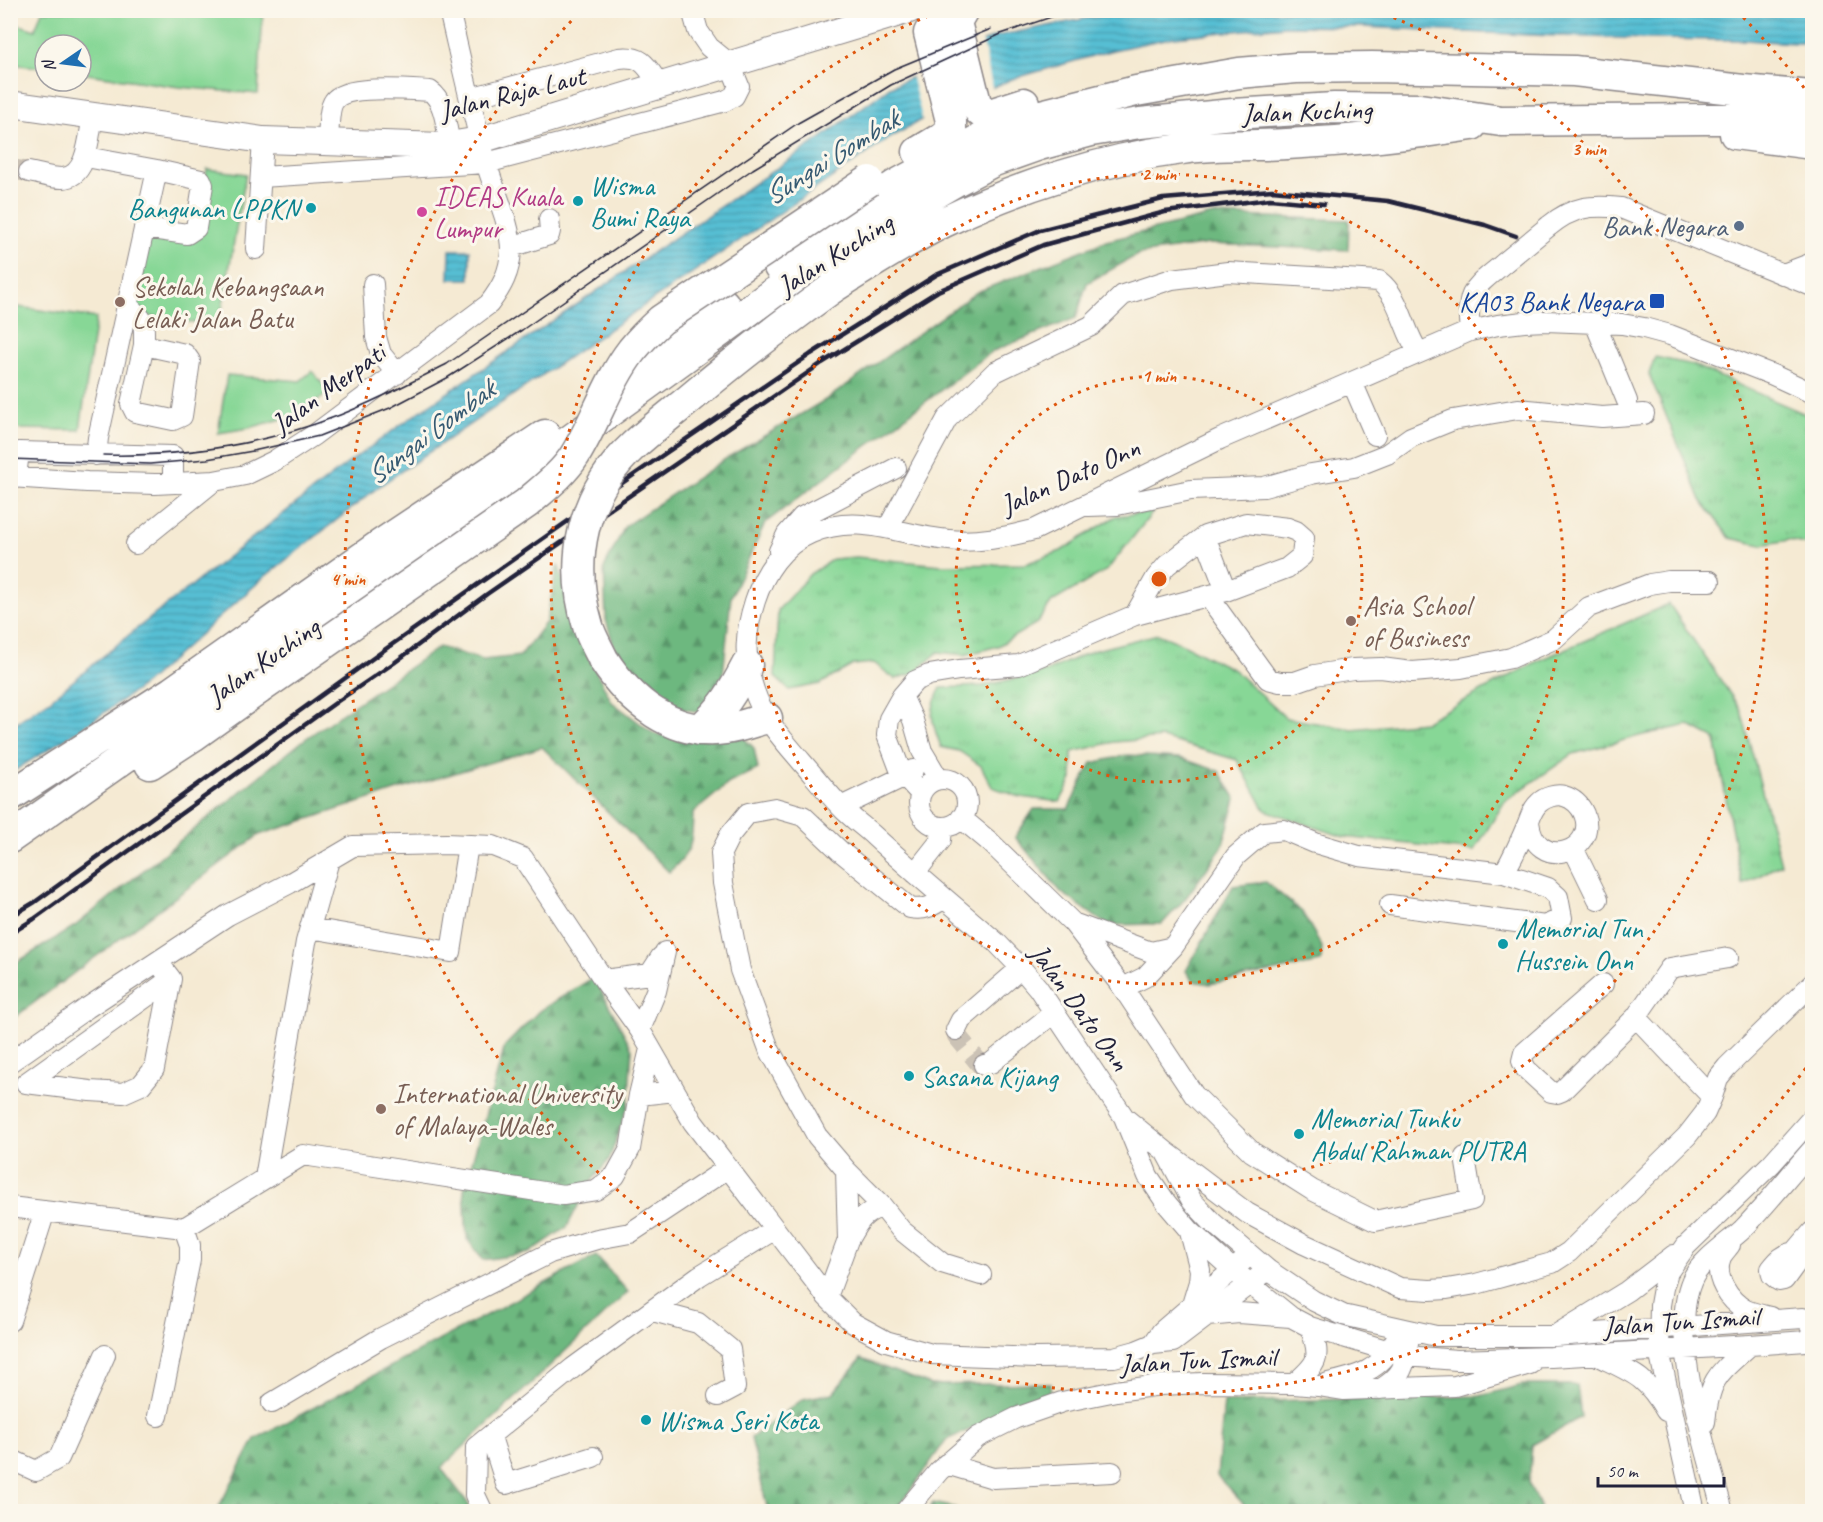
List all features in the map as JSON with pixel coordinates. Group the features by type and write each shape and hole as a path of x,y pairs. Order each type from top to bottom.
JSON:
{"highway":[{"path":"948,19 964,114"},
{"path":"16,834 52,826 193,736 526,503 549,483 574,456 632,351 661,320 869,181 943,137 964,114 990,114 1050,95 1111,80 1154,71 1239,59 1293,58 1372,67"},
{"name":"Jalan Kuching","path":"10,796 172,692 380,545 538,441 681,334 894,186 980,139 1041,115 1136,91 1239,73 1296,68 1372,67 1574,71 1812,96"},
{"path":"1574,71 1692,70 1812,75"},
{"name":"Jalan Kuching","path":"16,834 486,504 772,294 866,233 994,161 1039,145 1091,131 1140,123 1233,114 1334,108 1420,109 1501,121 1812,118"},
{"path":"1566,120 1742,134 1812,144"},
{"path":"767,718 726,729 699,730 680,726 651,710 634,698 603,659 588,627 580,591 580,544 598,490 632,447 752,347 831,289 881,257 944,222 1064,176 1140,155 1185,148 1286,144 1414,134 1501,121"},
{"path":"699,730 717,714 747,665"}],"main road":[{"name":"Jalan Raja Laut","path":"10,104 263,140 450,144 483,151 660,86 909,10"}],"street":[{"path":"261,177 483,151 725,101 734,96 740,86 730,64 709,47 698,31 692,10"},
{"name":"Jalan Merpati","path":"13,477 87,482 173,483 214,481 245,475 274,461 314,435 489,304 502,287 510,266 511,247 470,98 456,18"},
{"path":"470,98 619,58 631,57 641,60 660,86"},
{"path":"328,142 332,104 336,98 342,94 382,88 430,92 435,95 441,104 450,144"},
{"path":"29,172 64,178 80,168 86,158 93,115"},
{"path":"256,249 263,140"},
{"path":"86,158 201,180 203,185 196,228 187,234 144,228"},
{"path":"96,454 157,170"},
{"path":"1470,331 1468,305 1479,284 1559,218 1578,208 1599,206 1621,208 1812,286"},
{"path":"511,247 549,235 549,219"},
{"path":"1783,274 1812,263"},
{"path":"888,528 947,419 995,372 1091,326 1123,295 1172,279 1228,272 1379,281 1389,289 1408,335 1419,353"},
{"path":"373,284 375,337 381,354 397,374"},
{"path":"127,306 140,315 144,327 144,345"},
{"name":"Jalan Dato Onn","path":"1233,1270 1190,1231 1167,1204 1148,1176 1124,1117 1055,1012 1021,968 997,943 841,807 767,718 754,691 747,665 746,636 760,586 772,565 788,548 809,534 830,527 851,524 873,525 919,536 950,540 1007,537 1034,530 1220,439 1470,331 1524,322 1622,324 1670,335 1773,375 1812,393"},
{"path":"1595,323 1627,401"},
{"path":"1353,382 1375,435"},
{"path":"1083,506 1117,505 1191,490 1264,487 1311,474 1354,467 1387,454 1411,437 1453,420 1496,412 1518,409 1602,417 1644,414"},
{"path":"13,477 19,452 174,456 173,483"},
{"path":"772,565 787,534 802,517 896,468"},
{"path":"136,544 214,481"},
{"path":"920,793 901,772 887,735 889,719 902,696 915,681 929,675 959,670 1019,665 1135,615 1217,593 1287,568 1302,556 1304,538 1288,528 1246,524 1205,536 1167,565 1155,578 1135,615"},
{"path":"1205,536 1217,593 1268,679 1280,682 1295,682 1315,675 1353,669 1380,668 1422,672 1461,668 1511,658 1554,639 1589,607 1650,584 1669,581 1710,581"},
{"path":"902,696 913,720 922,751 938,778"},
{"path":"841,807 905,776 927,759"},
{"path":"946,778 954,781 965,793 967,809 957,823 950,826 933,826 921,815 918,800 920,793 930,781 946,778"},
{"path":"1504,873 1532,811 1539,802 1550,796 1561,795 1572,799 1581,807 1586,829 1581,840 1573,848 1563,852 1553,852 1543,849 1535,842 1530,832 1529,822"},
{"path":"944,898 932,906 918,910 910,908 803,816 775,808 748,813 730,835 721,853 723,883 740,970 769,1049 817,1136 902,1230 942,1263 981,1275"},
{"path":"961,818 990,842 1073,923 1123,988 1194,1095 1252,1152 1312,1190 1375,1221 1473,1200 1465,1157"},
{"path":"840,850 862,826"},
{"path":"915,873 941,840 942,827"},
{"path":"1123,988 1145,977 1173,947 1236,856 1264,832 1284,830 1359,856 1504,873 1548,888 1558,897 1562,918 1545,926 1390,905"},
{"path":"310,928 451,952 468,845"},
{"path":"10,1062 228,915 290,883 353,846 493,846 523,858 640,1030 693,1122 827,1297 853,1323 886,1341 932,1354 1036,1358 1114,1357 1153,1344 1173,1342 1233,1270 1250,1255"},
{"path":"1573,848 1598,899"},
{"path":"265,1178 310,928 329,860"},
{"path":"1073,923 1151,952 1173,947"},
{"path":"604,980 650,974 665,952 656,991 640,1030"},
{"path":"1603,984 1524,1053 1522,1061 1526,1069 1551,1092 1557,1093 1562,1090 1636,1017 1670,968 1728,958"},
{"path":"159,962 171,979 154,1069 141,1085 123,1093 26,1083 171,979"},
{"path":"956,1030 961,1020 1021,968"},
{"path":"1165,1151 1246,1213 1304,1244 1400,1288 1430,1290 1476,1284 1552,1263 1569,1252 1687,1136 1705,1113 1718,1078 1727,1067 1812,984"},
{"path":"984,1065 991,1063 1055,1012"},
{"path":"1636,1017 1712,1097"},
{"path":"10,1207 184,1228 303,1155 563,1195 596,1190 615,1176 630,1149 650,1049"},
{"path":"639,1095 675,1090"},
{"name":"Jalan Dato Onn","path":"1124,1117 1165,1151 1192,1201 1212,1222 1268,1270"},
{"path":"1555,1335 1627,1290 1686,1246 1771,1164 1812,1119"},
{"path":"1780,1320 1748,1311 1734,1302 1725,1289 1720,1274 1721,1258 1743,1229 1812,1150"},
{"path":"272,1403 381,1338 550,1253 597,1239 630,1233 728,1168"},
{"path":"846,1170 848,1240"},
{"path":"827,1297 848,1240 858,1222 867,1212 882,1206"},
{"path":"10,1321 45,1211"},
{"path":"158,1416 190,1260 190,1245 184,1228"},
{"path":"483,1512 475,1496 476,1447 573,1368 699,1276 775,1229"},
{"path":"1723,1512 1689,1376 1684,1326 1686,1297 1694,1275 1743,1229"},
{"path":"1190,1231 1200,1270 1200,1311"},
{"path":"1795,1252 1812,1232"},
{"path":"1686,1246 1668,1272 1663,1288 1660,1305 1659,1351 1695,1512"},
{"name":"Jalan Tun Ismail","path":"1233,1270 1291,1317 1310,1327 1398,1354 1457,1360 1551,1357 1806,1341 1812,1335"},
{"path":"1200,1311 1250,1284 1268,1270"},
{"name":"Jalan Tun Ismail","path":"1268,1270 1314,1301 1343,1315 1436,1336 1555,1335 1803,1318 1812,1324"},
{"path":"653,1311 698,1323 730,1349 735,1387 718,1396"},
{"path":"1200,1311 1291,1317"},
{"path":"1294,1384 1311,1369 1316,1360 1318,1349 1310,1327"},
{"name":"Jalan Tun Ismail","path":"905,1512 946,1464 978,1437 1016,1418 1062,1402 1161,1384 1294,1384 1343,1390 1381,1389 1394,1381 1401,1371 1398,1354 1405,1330"},
{"path":"1703,1436 1711,1386 1718,1376 1750,1345"},
{"name":"Jalan Tun Ismail","path":"1318,1386 1365,1373 1398,1354"},
{"path":"10,1459 36,1471 59,1458 105,1355"},
{"path":"1594,1355 1642,1378 1656,1393 1675,1427"},
{"path":"1381,1389 1455,1386 1551,1357"},
{"path":"491,1437 506,1484 593,1457"},
{"path":"946,1464 993,1478 1112,1472"}],"green space":[{"path":"42,11 263,11 258,94 179,87 93,75 93,33 33,33 33,67 11,64 11,34 14,23 35,30"},
{"path":"207,169 246,174 219,326 134,314 150,234 194,239"},
{"path":"1213,215 1349,220 1348,250 1209,244 1139,254 1087,283 1076,318 993,351 765,523 731,597 723,675 699,712 661,705 618,660 606,620 604,568 625,526 730,456 827,399 977,292 1106,241"},
{"path":"11,306 96,318 80,430 11,429"},
{"path":"1655,357 1693,365 1812,417 1812,546 1789,540 1761,545 1730,538 1701,500 1649,374"},
{"path":"312,371 329,392 300,414 249,428 218,433 227,375 300,381"},
{"path":"1153,512 1107,570 1052,602 1037,623 998,646 965,655 938,652 915,673 895,679 874,663 853,665 820,684 789,690 775,677 778,610 810,574 833,559 856,557 942,565 1025,564 1061,551 1116,516"},
{"path":"558,564 583,646 612,702 653,733 680,740 744,738 754,748 758,769 729,783 693,813 690,846 683,858 669,872 542,747 259,835 11,1020 11,966 75,926 305,739 439,647 483,660 520,656 546,622"},
{"path":"1669,604 1741,710 1781,864 1742,885 1715,739 1688,725 1573,754 1505,801 1474,851 1344,837 1265,810 1237,760 1162,738 1114,742 1072,752 1072,779 1060,802 1020,797 992,787 981,766 959,751 941,747 932,718 934,704 941,688 983,686 1047,671 1092,651 1158,634 1234,670 1286,718 1352,729 1424,722 1538,661"},
{"path":"1128,755 1180,758 1219,771 1236,799 1222,848 1185,899 1162,924 1107,925 1061,892 1015,837 1034,809 1068,809 1092,763"},
{"path":"1266,882 1302,912 1322,947 1321,962 1210,984 1193,981 1186,971 1233,886"},
{"path":"594,977 632,1049 628,1106 609,1160 589,1184 567,1227 529,1253 483,1260 467,1239 464,1190 505,1046 539,1011"},
{"path":"596,1256 628,1292 441,1468 474,1511 216,1512 255,1439"},
{"path":"861,1359 931,1385 1051,1383 1050,1395 946,1440 896,1511 768,1511 751,1438 803,1399 833,1393"},
{"path":"1522,1385 1577,1385 1581,1417 1532,1445 1529,1484 1542,1511 1250,1511 1217,1476 1224,1402 1480,1396"},
{"path":"933,1503 956,1508 957,1511 927,1511"}],"water":[{"name":"Sungai Gombak","path":"1124,11 1812,11 1812,44 1285,26 1174,37 1113,50 1012,79 924,118 890,138 381,485 262,579 145,684 11,773 11,726 50,700 135,630 344,466 406,421 821,138 890,87 917,75 949,55 997,36"},
{"path":"450,250 470,250 470,279 449,279"}],"pier":[{"path":"982,38 993,91 923,122 911,74 948,52"}],"tunnel":[{"path":"10,169 29,172"},
{"path":"956,1030 957,1036 980,1064 984,1065"}],"tram line":[{"path":"10,459 150,464 207,459 319,436 390,408 447,378 522,330 753,169 891,85 1001,34 1072,10"},
{"path":"103,455 163,454 253,441 312,425 380,397 447,364 798,123 894,69 991,29"}],"railway":[{"path":"10,917 35,902 387,648 638,472 811,354 936,275 1040,230 1163,199 1272,190 1388,201 1485,225 1516,236"},
{"path":"10,934 394,663 487,594 822,363 938,291 1043,245 1165,212 1270,199 1324,204"}],"place":[{"name":"Wisma Bumi Raya","path":"578,201"},
{"name":"Bangunan LPPKN","path":"311,208"},
{"name":"IDEAS Kuala Lumpur","path":"422,212"},
{"name":"Bank Negara","path":"1739,226"},
{"name":"KA03 Bank Negara","path":"1657,301"},
{"name":"Sekolah Kebangsaan Lelaki Jalan Batu","path":"120,302"},
{"name":"Asia School of Business","path":"1351,621"},
{"name":"Memorial Tun Hussein Onn","path":"1503,944"},
{"name":"Sasana Kijang","path":"909,1076"},
{"name":"International University of Malaya-Wales","path":"381,1109"},
{"name":"Memorial Tunku Abdul Rahman PUTRA","path":"1299,1134"},
{"name":"Wisma Seri Kota","path":"646,1420"}]}
